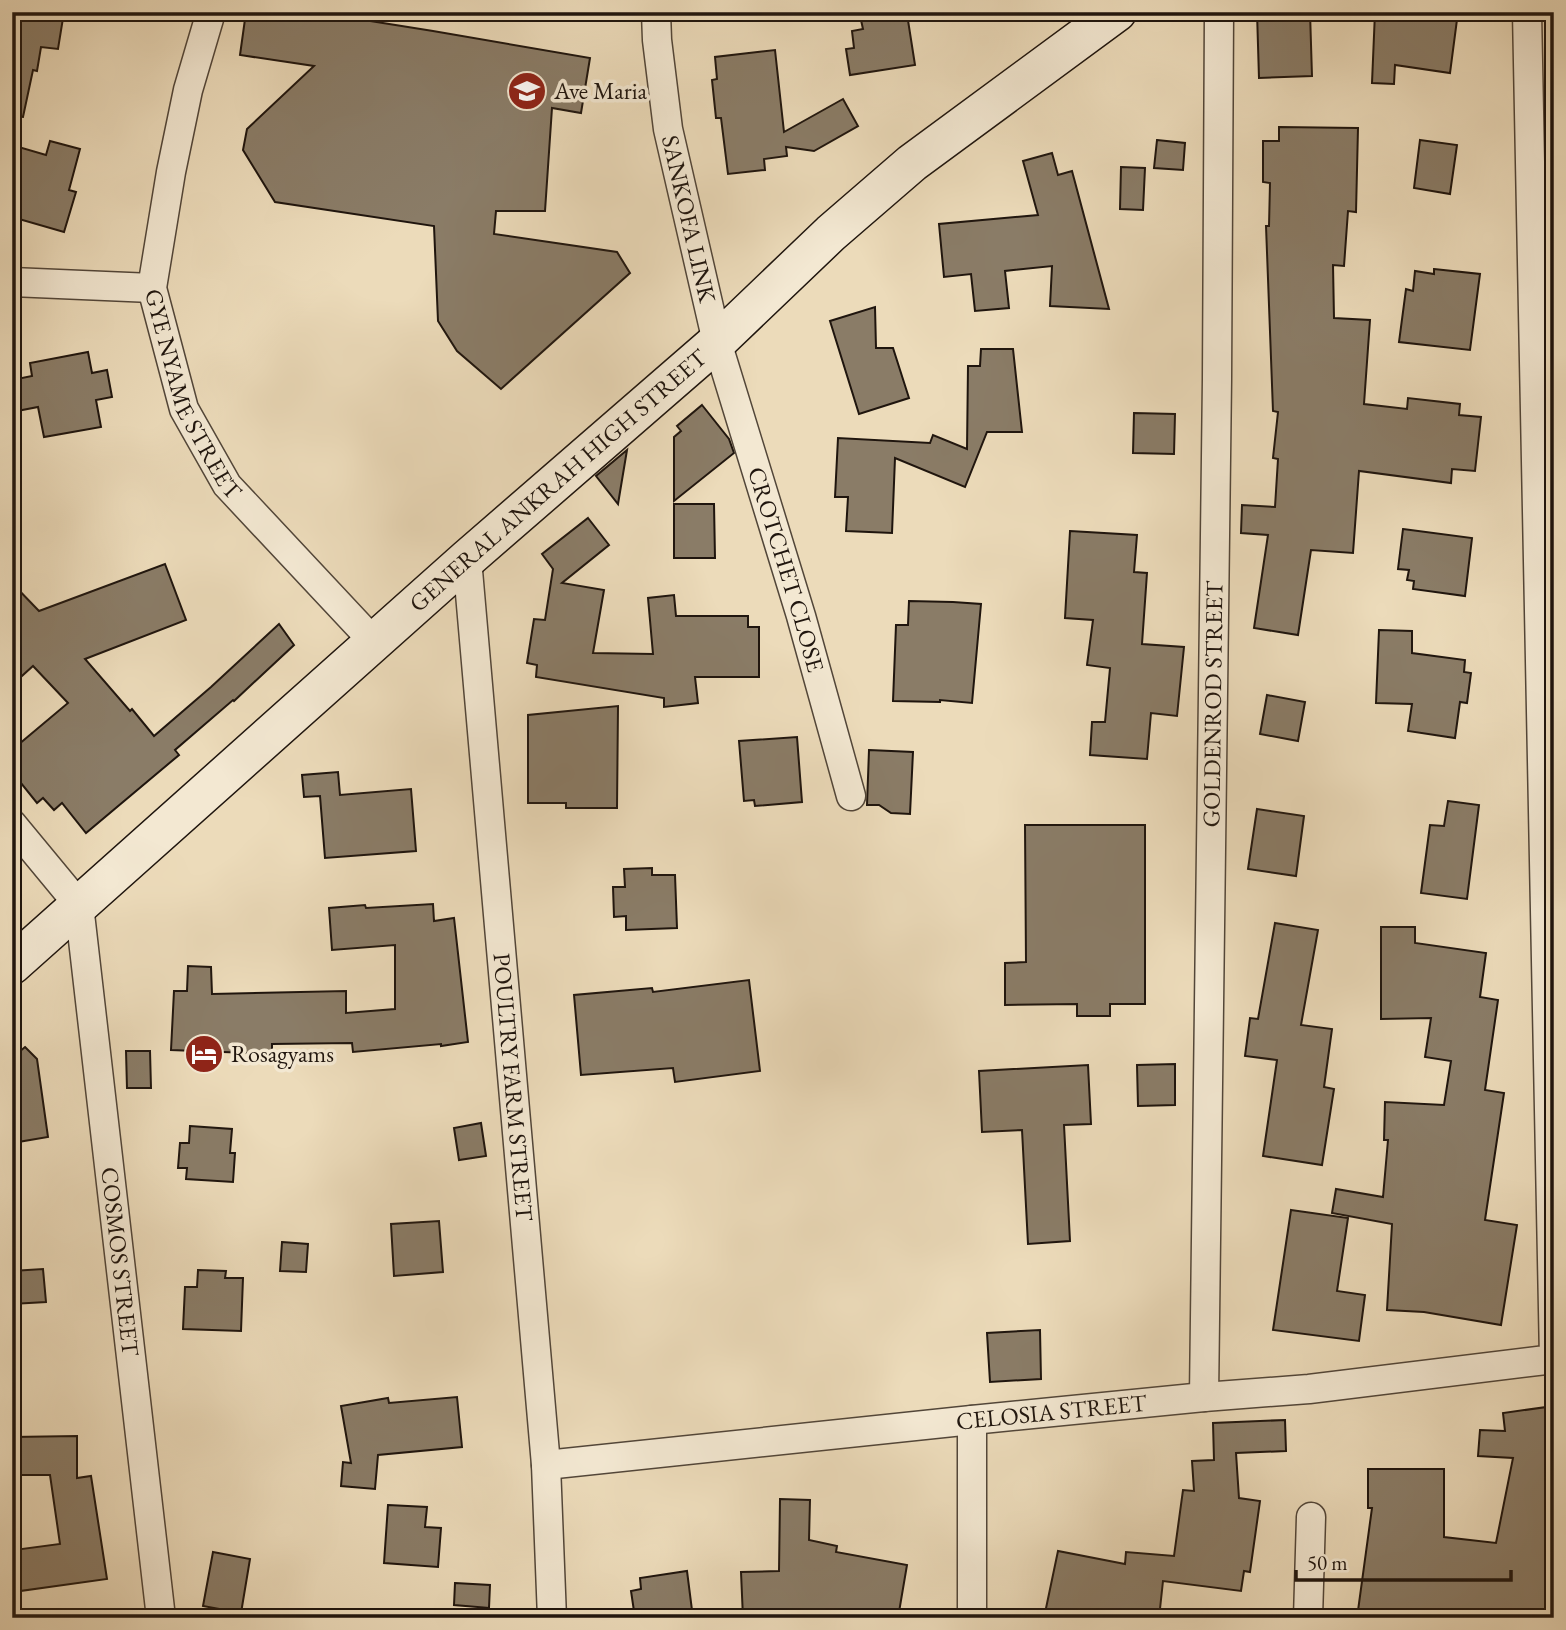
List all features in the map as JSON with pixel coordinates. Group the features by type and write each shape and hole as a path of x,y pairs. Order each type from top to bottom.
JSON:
{"main road":[{"name":"GENERAL ANKRAH HIGH STREET","path":"12,965 467,559 717,342 831,233 912,163 1117,12"}],"street":[{"name":"GYE NYAME STREET","path":"211,12 188,90 152,288 184,409 227,485 374,642"},
{"name":"SANKOFA LINK","path":"656,12 668,129 717,342"},
{"name":"GOLDENROD STREET","path":"1204,1397 1219,12"},
{"path":"1527,12 1554,1359"},
{"path":"12,282 152,288"},
{"name":"CROTCHET CLOSE","path":"717,342 801,615 851,796"},
{"name":"POULTRY FARM STREET","path":"467,559 547,1465 552,1618"},
{"path":"12,824 79,905"},
{"name":"COSMOS STREET","path":"79,905 162,1618"},
{"name":"CELOSIA STREET","path":"547,1465 972,1420 1309,1389 1554,1359"},
{"path":"972,1420 972,1618"},
{"path":"1308,1618 1311,1517"}],"building":[{"path":"12,12 64,12 58,49 41,47 37,71 33,70 23,117 12,116"},
{"path":"246,12 314,12 590,58 581,113 552,108 545,211 496,211 494,234 617,252 630,273 501,389 457,351 438,321 434,226 275,202 243,150 247,129 314,66 240,55"},
{"path":"1257,12 1310,12 1312,76 1259,78"},
{"path":"1375,12 1458,12 1450,73 1395,65 1394,84 1372,83"},
{"path":"907,14 915,65 850,75 846,49 854,48 852,31 863,29 861,20"},
{"path":"775,50 784,132 843,99 858,126 814,151 786,147 787,156 764,159 765,170 728,174 721,118 716,118 712,80 717,79 715,57"},
{"path":"1279,127 1358,128 1356,212 1348,211 1344,266 1333,265 1334,318 1370,320 1364,404 1407,409 1408,398 1460,404 1459,415 1481,417 1475,471 1452,469 1451,483 1359,471 1353,553 1311,550 1298,635 1254,628 1268,535 1241,533 1242,505 1275,507 1278,459 1273,458 1278,412 1273,411 1266,226 1269,226 1270,183 1263,182 1263,141 1279,141"},
{"path":"1157,140 1185,143 1183,170 1154,168"},
{"path":"1420,140 1457,145 1450,194 1414,188"},
{"path":"50,141 80,149 69,190 76,192 64,232 12,217 12,145 46,155"},
{"path":"1052,153 1058,175 1072,171 1109,309 1050,306 1052,266 1005,271 1009,308 975,311 971,274 944,277 939,224 1038,215 1023,161"},
{"path":"1121,167 1145,168 1143,210 1120,209"},
{"path":"1434,269 1480,274 1470,350 1399,342 1406,289 1413,291 1415,271 1434,274"},
{"path":"875,307 876,348 893,348 909,398 859,414 830,321"},
{"path":"981,349 1013,349 1022,432 987,432 965,487 895,458 892,533 846,531 848,497 835,497 838,438 930,443 933,435 967,449 968,366 980,366"},
{"path":"88,352 92,373 107,370 112,397 96,400 101,427 44,437 38,407 12,412 12,380 32,376 30,363"},
{"path":"702,405 729,439 734,453 674,501 674,437 681,431 677,426"},
{"path":"1134,413 1175,414 1174,454 1133,453"},
{"path":"627,450 618,504 596,476"},
{"path":"674,504 714,504 715,558 674,558"},
{"path":"588,518 609,545 562,583 604,590 593,653 653,654 648,598 674,595 676,616 748,616 748,627 759,627 759,677 695,677 698,703 664,707 664,698 536,677 537,665 527,663 534,619 545,620 553,569 542,554"},
{"path":"1403,529 1472,538 1465,596 1413,589 1414,581 1407,580 1409,570 1398,569"},
{"path":"1070,531 1137,535 1134,572 1147,573 1142,644 1184,647 1177,716 1151,713 1147,759 1090,755 1092,722 1105,722 1110,668 1087,665 1093,620 1065,618"},
{"path":"165,564 186,620 85,659 154,736 279,624 294,645 234,701 175,750 179,755 86,833 62,803 54,810 43,798 37,803 12,772 12,750 68,703 33,666 12,685 12,583 39,611"},
{"path":"909,601 981,604 972,703 940,700 893,701 896,625 908,625"},
{"path":"1379,630 1412,631 1412,653 1465,660 1464,672 1471,673 1467,703 1460,702 1455,738 1408,731 1412,704 1376,703"},
{"path":"1267,695 1305,702 1298,741 1260,734"},
{"path":"618,706 617,808 566,808 566,803 528,803 528,715"},
{"path":"797,737 802,802 755,806 754,800 744,801 739,741"},
{"path":"869,750 913,752 910,814 891,813 879,805 867,805"},
{"path":"338,772 340,795 411,789 416,851 325,858 320,796 304,797 302,775"},
{"path":"1448,801 1479,805 1467,899 1421,893 1430,825 1444,826"},
{"path":"1257,809 1304,816 1296,876 1248,869"},
{"path":"1025,825 1145,825 1145,1004 1110,1004 1110,1016 1077,1016 1077,1004 1005,1005 1005,963 1026,962"},
{"path":"652,868 652,875 675,875 677,928 626,930 626,916 614,917 613,887 625,887 624,869"},
{"path":"433,904 434,921 454,918 468,1042 353,1052 352,1043 272,1044 272,1054 171,1050 174,991 187,991 188,966 211,967 212,994 346,991 346,1013 395,1009 395,945 332,950 329,908"},
{"path":"1275,923 1318,930 1301,1025 1332,1029 1324,1087 1334,1089 1322,1165 1263,1156 1277,1060 1245,1056 1250,1018 1258,1019"},
{"path":"1381,927 1415,927 1415,943 1486,953 1480,997 1498,1000 1485,1090 1504,1093 1485,1220 1517,1225 1501,1325 1424,1312 1387,1310 1392,1224 1332,1213 1336,1189 1383,1197 1388,1140 1384,1140 1385,1102 1444,1105 1451,1061 1425,1057 1431,1018 1381,1019"},
{"path":"749,980 760,1071 675,1082 673,1068 581,1075 574,995 652,988 653,992"},
{"path":"25,1047 37,1059 48,1137 18,1142 12,1102 12,1058"},
{"path":"126,1051 150,1051 151,1088 127,1088"},
{"path":"1175,1064 1175,1105 1138,1106 1137,1065"},
{"path":"1088,1065 1091,1124 1064,1125 1070,1241 1028,1244 1022,1130 982,1132 979,1071"},
{"path":"481,1123 486,1156 459,1160 454,1128"},
{"path":"190,1126 232,1129 230,1153 235,1153 233,1182 186,1179 187,1168 178,1168 180,1143 189,1143"},
{"path":"1291,1210 1348,1218 1337,1291 1365,1295 1359,1341 1273,1330"},
{"path":"439,1221 443,1272 394,1276 391,1224"},
{"path":"282,1242 308,1244 306,1272 280,1271"},
{"path":"43,1269 46,1302 12,1304 12,1271"},
{"path":"198,1270 226,1271 225,1278 243,1278 241,1331 183,1329 185,1287 197,1287"},
{"path":"1040,1330 1041,1379 990,1382 987,1333"},
{"path":"457,1397 462,1447 378,1455 375,1489 341,1486 343,1462 351,1463 341,1406 388,1398 389,1403"},
{"path":"1554,1406 1554,1618 1357,1618 1372,1508 1368,1508 1368,1469 1444,1469 1444,1537 1496,1543 1513,1458 1478,1456 1480,1430 1505,1431 1503,1413"},
{"path":"1285,1420 1286,1451 1236,1453 1239,1498 1260,1501 1250,1572 1244,1571 1241,1591 1163,1581 1159,1618 1068,1618 1045,1613 1058,1551 1125,1564 1126,1552 1174,1556 1183,1490 1194,1491 1192,1461 1214,1460 1213,1423"},
{"path":"77,1436 77,1478 91,1476 107,1579 20,1591 14,1550 60,1544 50,1475 12,1475 12,1437"},
{"path":"780,1499 810,1500 809,1540 837,1546 836,1552 907,1565 898,1618 743,1618 741,1572 779,1571"},
{"path":"388,1505 427,1507 425,1527 441,1528 438,1567 384,1563"},
{"path":"213,1552 250,1559 241,1613 203,1606"},
{"path":"687,1571 693,1618 635,1618 631,1591 641,1589 640,1578"},
{"path":"455,1583 490,1585 489,1608 454,1605"}],"place":[{"name":"Ave Maria","path":"527,91"},
{"name":"Rosagyams","path":"204,1054"}]}
